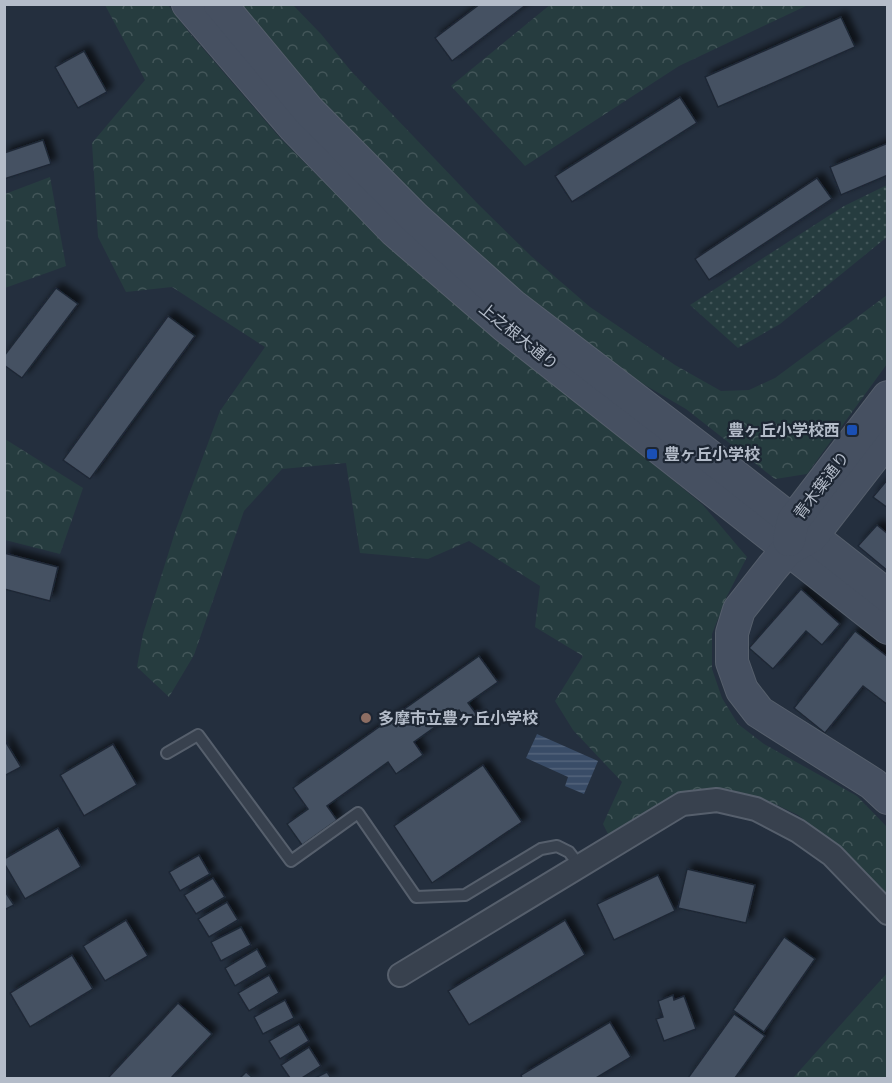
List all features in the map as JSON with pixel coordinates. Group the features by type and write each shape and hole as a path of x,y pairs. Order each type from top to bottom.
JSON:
{"street":[{"name":"上之根大通り","path":"188,4 294,127 395,231 505,326 797,536 888,596"},
{"name":"上之根大通り","path":"220,4 309,111 415,218 512,305 797,536 888,628"},
{"name":"青木葉通り","path":"797,536 888,397"},
{"name":"青木葉通り","path":"797,536 888,438"},
{"path":"797,536 739,610 732,633 732,662 742,690 759,712 873,784 888,798"},
{"path":"400,975 682,804 717,800 756,809 798,831 832,855 888,913"}],"lane":[{"path":"167,753 198,735 291,861 358,813 416,897 465,895 541,849 549,847 557,846 569,852 579,865"}],"green space":[{"path":"551,4 808,5 679,66 525,166 451,86"},
{"path":"105,5 168,5 281,139 385,243 703,505 747,557 727,596 712,634 712,669 722,698 738,724 764,744 857,796 887,827 887,899 833,843 798,815 762,798 723,788 684,791 608,834 603,824 622,782 573,730 555,701 583,656 535,627 540,586 469,541 428,559 360,553 346,463 282,469 244,511 194,655 169,697 137,667 143,634 176,529 220,411 265,347 172,287 126,292 98,237 92,143 145,80"},
{"path":"231,5 293,5 321,34 351,71 531,256 590,307 675,365 721,391 749,390 775,378 887,295 887,364 807,474 775,479 686,409 638,381 518,289 426,207 362,145"},
{"path":"50,177 66,266 5,288 5,194"},
{"path":"887,185 887,237 780,324 738,348 690,305 844,206"},
{"path":"5,439 83,488 60,554 5,540"},
{"path":"887,973 887,1078 793,1078"}],"water":[{"path":"537,734 598,761 584,794 565,786 568,777 526,758"}],"building":[{"path":"480,4 527,4 452,61 435,38"},
{"path":"841,17 855,47 718,107 705,77"},
{"path":"84,51 107,92 78,108 55,67"},
{"path":"680,97 697,123 572,202 555,176"},
{"path":"43,140 51,164 4,179 4,153"},
{"path":"888,143 888,175 841,195 830,167"},
{"path":"817,178 832,199 709,280 695,259"},
{"path":"56,288 78,304 22,378 4,365 4,356"},
{"path":"168,316 195,336 90,479 63,460"},
{"path":"888,479 888,508 873,497"},
{"path":"877,525 888,534 888,571 858,546"},
{"path":"4,553 58,567 50,601 4,589"},
{"path":"801,589 840,624 822,645 806,631 773,669 749,648"},
{"path":"855,631 888,657 888,705 863,686 825,733 794,708"},
{"path":"479,656 498,682 468,703 477,715 467,722 459,710 414,742 423,755 396,774 388,762 327,806 337,820 302,845 287,824 308,809 293,788"},
{"path":"4,739 21,767 4,776"},
{"path":"113,744 137,785 84,816 60,775"},
{"path":"483,765 522,822 432,883 394,826"},
{"path":"58,828 81,867 25,899 4,863 4,859"},
{"path":"199,855 210,874 180,891 169,872"},
{"path":"687,869 755,885 746,923 678,908"},
{"path":"658,875 675,911 614,940 597,904"},
{"path":"213,878 225,897 196,914 184,895"},
{"path":"4,890 14,905 4,910"},
{"path":"227,902 238,920 209,937 198,919"},
{"path":"126,920 148,956 105,981 83,946"},
{"path":"565,920 585,955 469,1025 448,991"},
{"path":"241,927 251,945 221,961 211,942"},
{"path":"784,937 815,959 764,1032 733,1010"},
{"path":"257,949 267,967 235,986 225,968"},
{"path":"72,955 93,989 30,1027 10,993"},
{"path":"269,975 279,993 249,1011 238,993"},
{"path":"673,995 674,1000 684,996 696,1029 664,1041 656,1019 663,1017 658,1001"},
{"path":"285,1000 294,1018 263,1034 254,1017"},
{"path":"178,1003 212,1034 171,1078 108,1078"},
{"path":"734,1014 765,1036 735,1078 688,1078"},
{"path":"610,1022 631,1057 596,1078 522,1078 521,1075"},
{"path":"299,1024 309,1041 280,1059 269,1041"},
{"path":"309,1047 321,1066 302,1078 290,1078 281,1065"},
{"path":"246,1072 253,1078 240,1078"},
{"path":"327,1072 331,1078 315,1078"}],"place":[{"name":"豊ヶ丘小学校西","path":"852,430"},
{"name":"豊ヶ丘小学校","path":"652,454"},
{"name":"多摩市立豊ヶ丘小学校","path":"366,718"}]}
